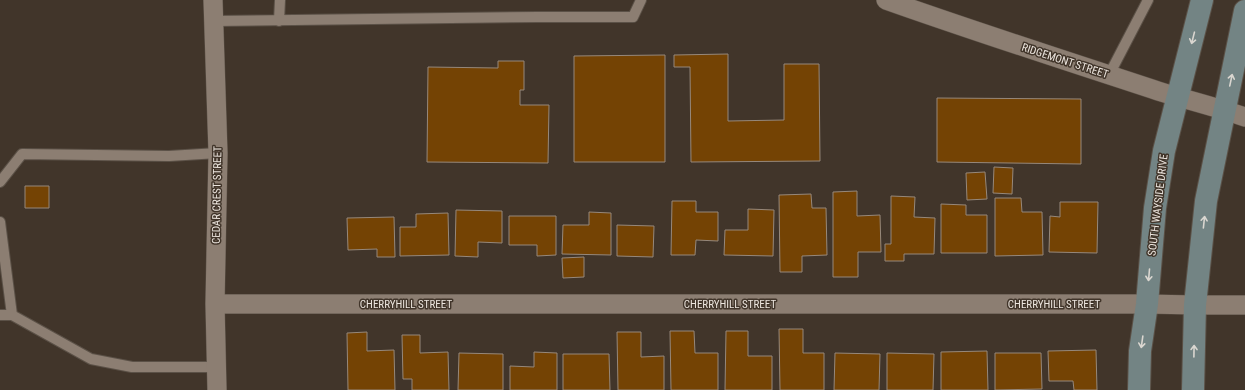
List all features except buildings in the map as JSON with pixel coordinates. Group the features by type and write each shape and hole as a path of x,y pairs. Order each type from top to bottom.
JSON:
{"main road":[{"name":"SOUTH WAYSIDE DRIVE","path":"1139,390 1140,351 1147,304 1155,208 1164,151 1200,1"},
{"path":"1193,390 1195,305 1206,201 1245,11"}],"street":[{"name":"CEDAR CREST STREET","path":"213,0 218,153 214,304 217,390"},
{"name":"RIDGEMONT STREET","path":"886,0 977,33 1178,97 1224,109 1245,117"},
{"name":"CHERRYHILL STREET","path":"214,304 1245,305"}],"lane":[{"path":"279,21 280,0"},
{"path":"214,21 633,17 641,0"},
{"path":"1109,75 1148,0"},
{"path":"0,182 22,154 169,156 218,153"},
{"path":"0,222 12,315"},
{"path":"0,315 12,315 91,359 132,367 217,367"}]}
